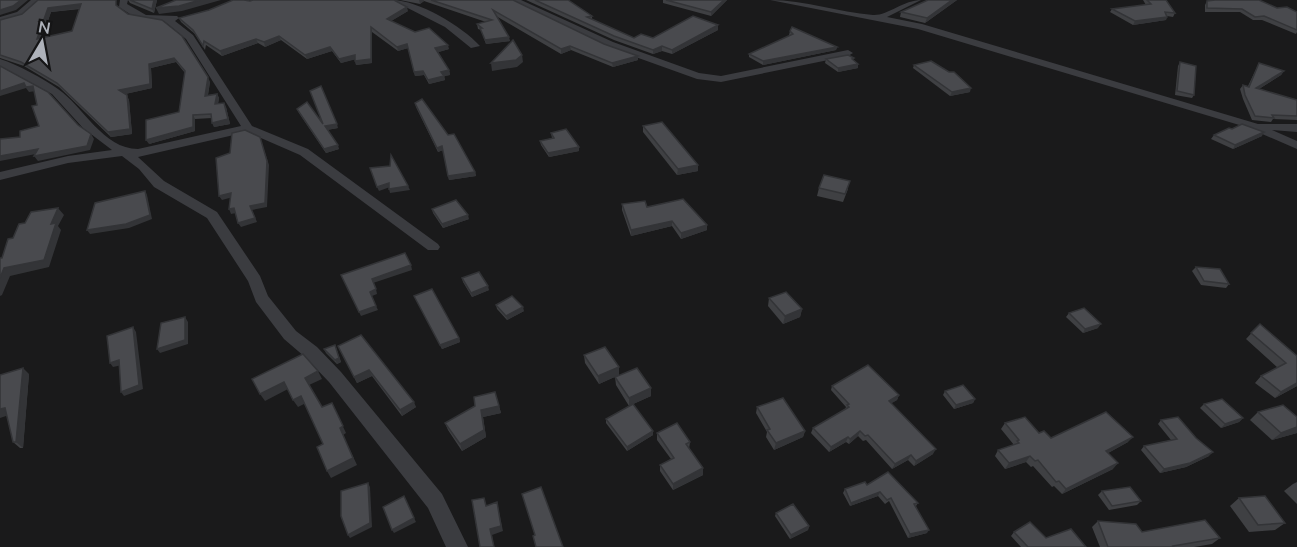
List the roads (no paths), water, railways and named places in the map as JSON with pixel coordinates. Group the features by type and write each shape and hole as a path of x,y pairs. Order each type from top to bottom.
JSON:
{"street":[{"path":"0,21 20,14 37,0"},
{"path":"124,0 122,4 130,13 143,18 185,17"},
{"path":"396,0 462,33 475,46"},
{"path":"514,0 609,44 697,76 721,79 848,53"},
{"path":"774,0 919,26 1250,125 1297,145"},
{"path":"878,18 917,0"},
{"path":"166,18 190,37 249,128 304,152 433,247"},
{"path":"0,62 56,92 87,126 107,138 143,166 159,184 212,215 255,280 261,298 290,335 312,352 335,377 435,501 457,547"},
{"path":"1250,125 1297,128"},
{"path":"0,176 74,157 123,152 138,153 249,128"}]}
